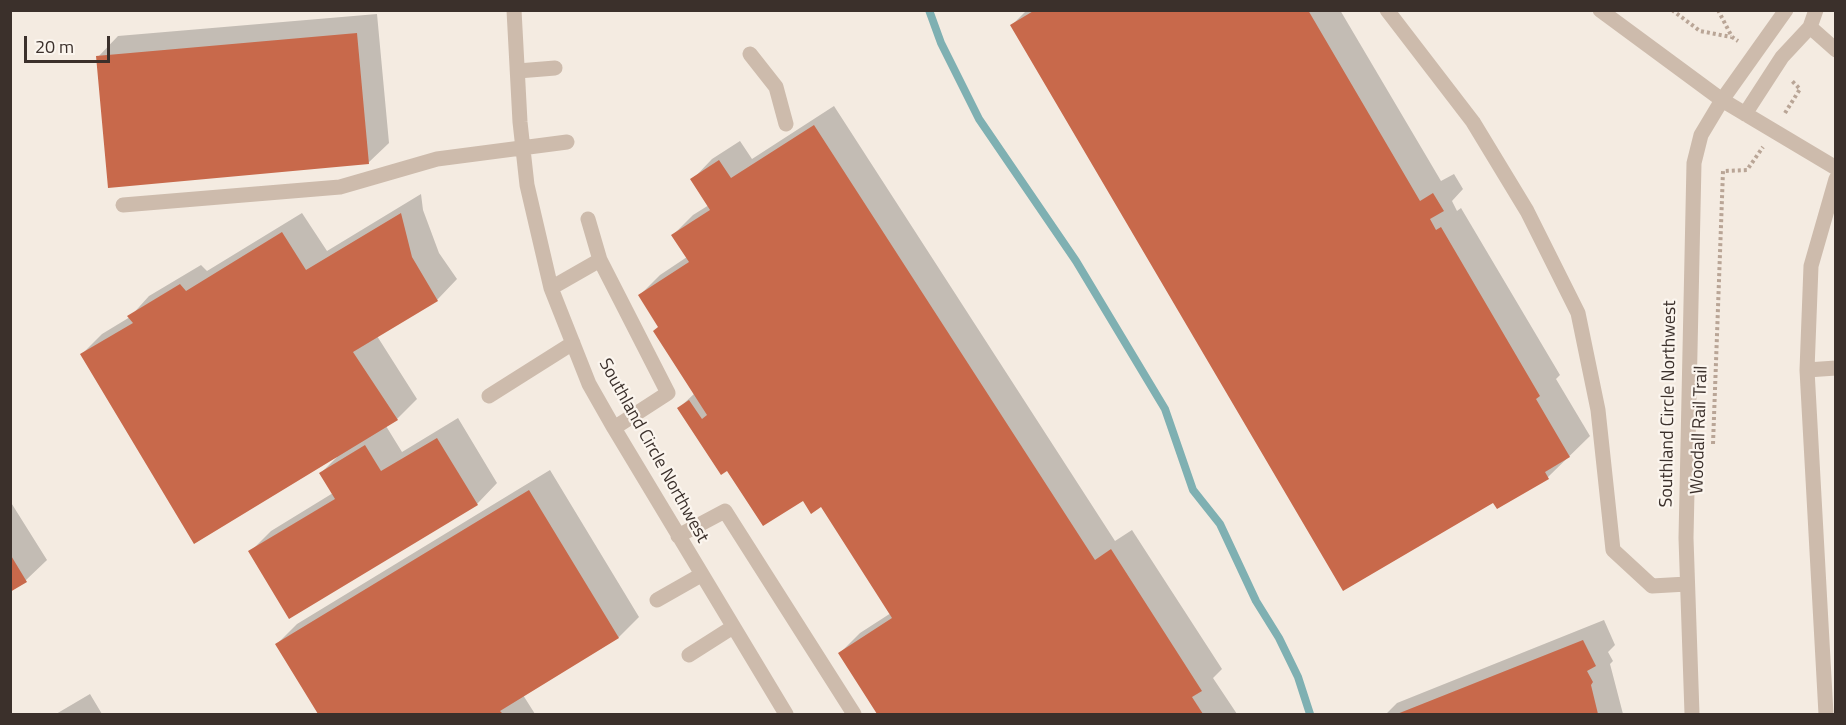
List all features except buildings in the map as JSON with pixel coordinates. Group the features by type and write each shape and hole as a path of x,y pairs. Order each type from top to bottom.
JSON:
{"street":[{"name":"Southland Circle Northwest","path":"514,10 527,185 551,288 589,384 786,714"},
{"path":"1387,10 1473,122 1527,211 1578,313 1598,410 1613,550 1652,586 1687,584"},
{"path":"1599,10 1722,100 1836,168"},
{"name":"Southland Circle Northwest","path":"1692,714 1687,584 1694,163 1701,135 1722,100 1786,10"},
{"path":"1745,114 1775,67 1810,27 1816,10"},
{"path":"1810,27 1836,50"},
{"path":"750,54 776,87 786,124"},
{"path":"518,71 555,68"},
{"path":"123,205 339,187 437,159 567,142"},
{"path":"1826,714 1807,370 1811,266 1836,179"},
{"path":"588,219 600,260 668,393 614,428"},
{"path":"551,288 600,260"},
{"path":"489,396 573,344"},
{"path":"1807,370 1836,368"},
{"path":"678,536 725,511 854,714"},
{"path":"657,600 701,575"},
{"path":"689,656 733,627"}],"path":[{"path":"1672,10 1700,31 1732,37 1718,10"},
{"name":"Woodall Rail Trail","path":"1712,453 1723,171 1747,170"}],"waterway":[{"path":"929,10 941,43 979,119 1076,261 1165,409 1193,490 1220,524 1256,601 1279,638 1298,677 1310,714"}]}
